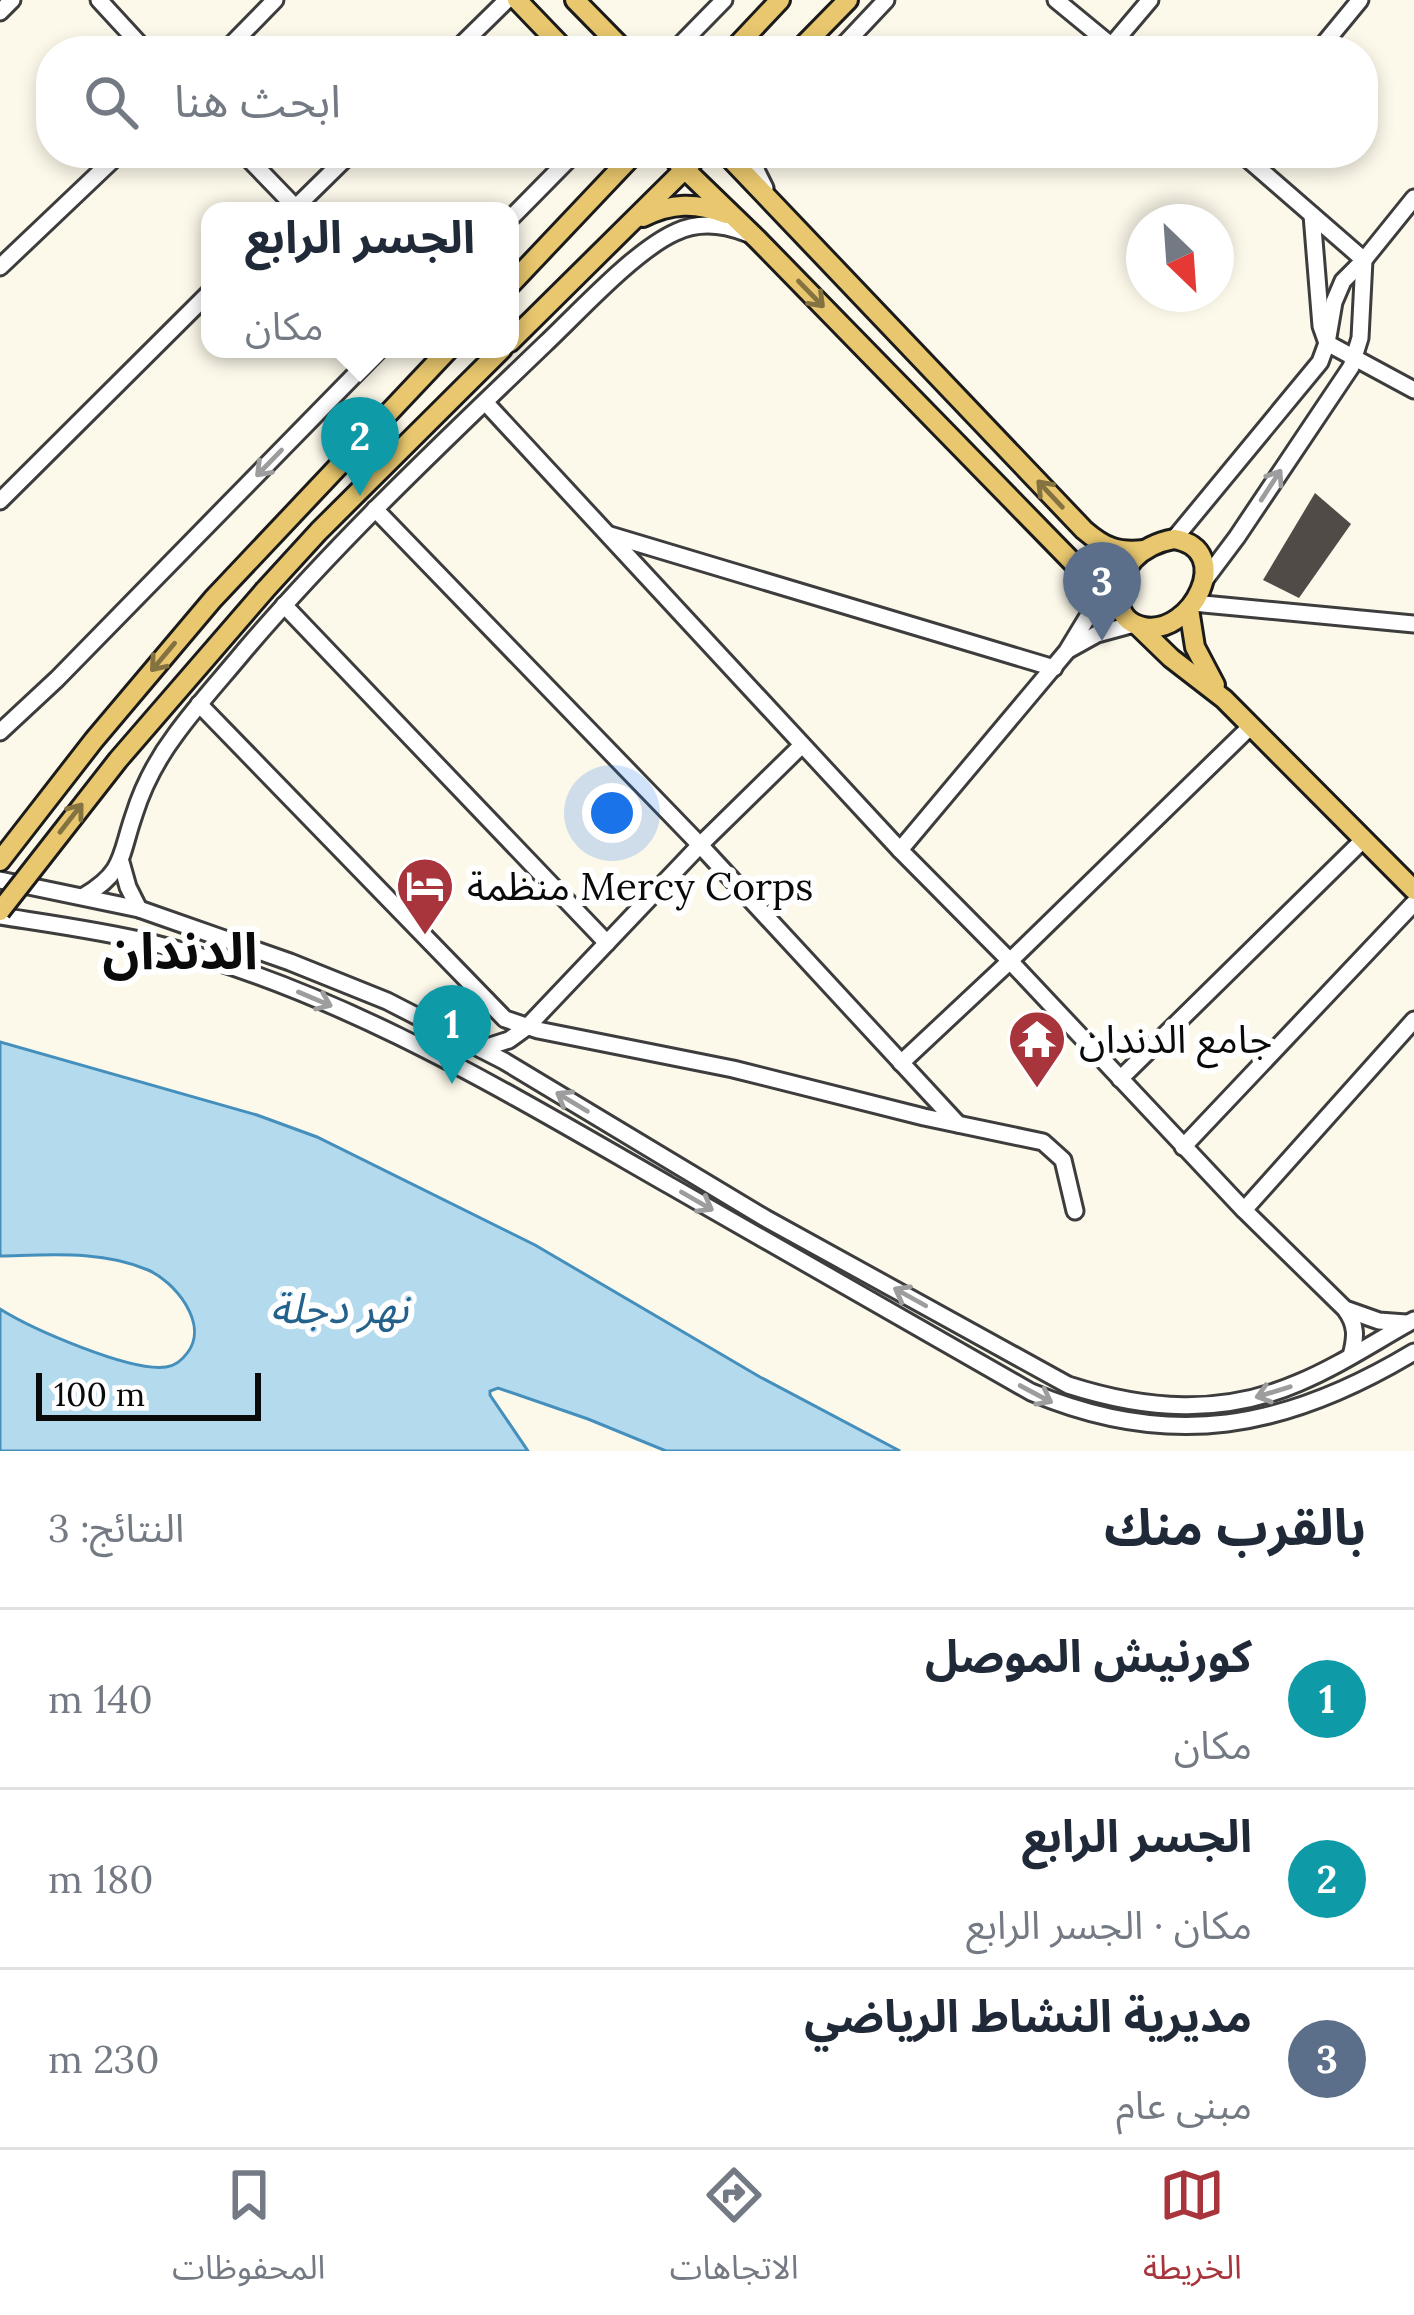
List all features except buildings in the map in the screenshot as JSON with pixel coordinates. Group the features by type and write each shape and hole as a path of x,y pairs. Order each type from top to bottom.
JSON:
{"main road":[{"path":"518,0 552,36"},
{"path":"575,0 610,36"},
{"path":"745,36 780,0"},
{"path":"812,36 848,0"},
{"path":"815,36 821,26"},
{"path":"614,176 618,168"},
{"path":"519,276 621,168"},
{"path":"740,168 1084,530 1103,547 1144,550"},
{"path":"519,333 685,169 1091,580 1118,595"},
{"path":"620,234 659,209 680,204 723,212 740,224"},
{"path":"0,861 141,683 240,569 440,358"},
{"path":"0,914 118,760 265,590 493,358"},
{"path":"1136,626 1166,624 1191,606 1204,581 1203,560 1191,544 1174,539 1144,550 1124,573 1119,608 1136,626 1171,658 1224,699 1414,890"},
{"path":"1191,606 1195,647 1224,699"}],"street":[{"path":"0,12 12,0"},
{"path":"99,0 132,36"},
{"path":"240,36 275,0"},
{"path":"470,36 506,0"},
{"path":"689,36 724,0"},
{"path":"852,36 886,0"},
{"path":"1056,0 1100,36"},
{"path":"1123,36 1150,0"},
{"path":"1330,36 1360,0"},
{"path":"0,267 105,168"},
{"path":"257,168 288,202"},
{"path":"303,202 336,168"},
{"path":"519,209 560,168"},
{"path":"756,168 772,201"},
{"path":"1258,168 1364,260"},
{"path":"1174,539 1320,362 1338,292 1414,198"},
{"path":"1312,215 1321,326 1327,343 1414,390"},
{"path":"84,896 121,862 134,813 157,764 199,704 284,605 485,402 662,239 709,224 731,227 760,242"},
{"path":"1204,581 1355,358 1364,260"},
{"path":"0,501 201,301"},
{"path":"0,732 371,358"},
{"path":"485,402 900,850 1183,1148 1345,1309 1356,1335 1351,1356"},
{"path":"375,509 700,844 958,1124"},
{"path":"607,534 1054,668"},
{"path":"900,850 1054,668 1087,618 1118,595"},
{"path":"284,605 607,943"},
{"path":"1191,606 1414,625"},
{"path":"1067,651 1097,634 1136,626"},
{"path":"199,704 505,1019 1043,1142 1063,1160 1075,1211"},
{"path":"901,1063 1250,727"},
{"path":"481,1049 509,1040 527,1027 700,844 802,746"},
{"path":"1120,1079 1364,839"},
{"path":"121,862 140,909"},
{"path":"0,880 140,909 387,1001 481,1049 765,1218 1068,1385 1158,1406 1262,1396 1315,1376 1411,1321"},
{"path":"1183,1148 1414,903"},
{"path":"0,914 153,943 325,1003 445,1060 1031,1392 1092,1418 1144,1429 1198,1431 1271,1419 1411,1358"},
{"path":"1244,1210 1414,1020"},
{"path":"525,1075 518,1057 527,1027"},
{"path":"1345,1309 1379,1321 1411,1321"},
{"path":"1315,1376 1326,1398"}],"water":[{"name":"نهر دجلة","path":"0,1042 257,1115 317,1137 535,1245 760,1377 900,1451 666,1451 498,1388 490,1395 528,1451 0,1451 0,1309 82,1347 150,1367 181,1360 193,1341 194,1328 178,1293 148,1270 94,1257 0,1256"}],"place":[{"name":"الجسر الرابع","path":"360,496"},
{"name":"مديرية النشاط الرياضي","path":"1102,641"},
{"name":"منظمة Mercy Corps","path":"425,937"},
{"name":"كورنيش الموصل","path":"452,1084"},
{"name":"جامع الدندان","path":"1037,1090"}],"district":[{"name":"الدندان","path":"180,951"}]}
